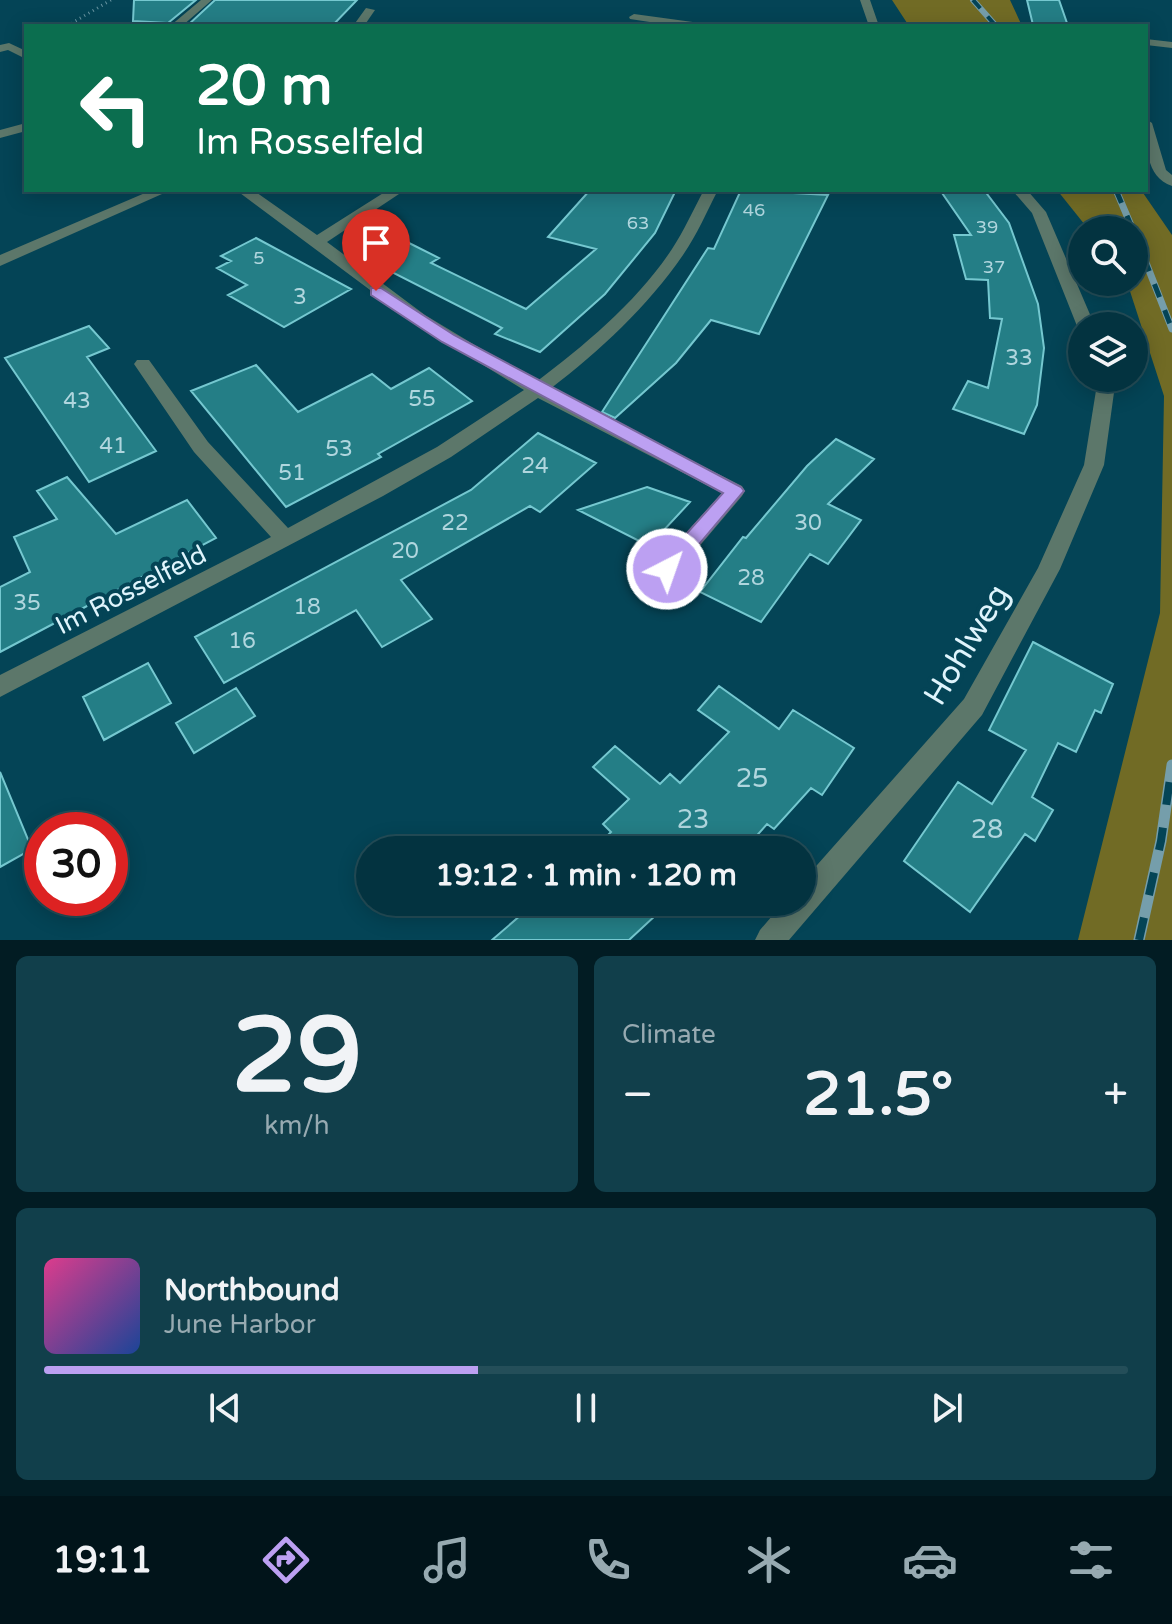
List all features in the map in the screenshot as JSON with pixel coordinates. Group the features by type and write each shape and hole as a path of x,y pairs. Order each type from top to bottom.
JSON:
{"street":[{"path":"177,24 207,0"},
{"path":"865,0 873,24"},
{"path":"360,24 370,10"},
{"path":"634,17 685,24"},
{"path":"1148,42 1172,45"},
{"path":"0,134 24,128"},
{"path":"1148,130 1160,172 1172,182"},
{"path":"0,261 159,192"},
{"path":"246,192 289,219 376,291 448,338 735,491 667,569"},
{"path":"317,242 395,192"},
{"name":"Im Rosselfeld","path":"0,687 433,461 538,388 618,324 678,251 710,192"},
{"path":"1021,192 1039,212 1080,312"},
{"path":"143,364 201,447 285,539"},
{"name":"Hohlweg","path":"770,940 973,707 1049,569 1094,465 1105,392"}],"path":[{"path":"70,24 111,0"}],"shaded area":[{"path":"892,0 1010,0 1021,24 908,24"},
{"path":"1059,192 1142,192 1172,235 1172,940 1078,940 1160,613 1164,396 1148,347 1148,312 1137,312 1132,296 1148,296 1148,216 1078,216"}],"building":[{"path":"134,0 196,0 168,23 133,21"},
{"path":"215,0 357,0 334,24 189,24"},
{"path":"1027,0 1059,0 1067,24 1033,24"},
{"path":"588,192 675,192 655,233 605,294 540,352 495,334 502,328 372,262 407,242 439,258 431,263 526,309 596,249 548,237"},
{"path":"740,192 828,195 759,334 711,320 676,363 615,418 602,412 708,248 714,249"},
{"path":"941,192 986,192 1009,223 1038,304 1044,348 1037,405 1024,434 953,409 968,381 988,388 1002,319 990,318 988,280 966,279 954,235 971,235"},
{"path":"256,238 351,289 284,327 228,295 247,285 217,268 231,261 221,256"},
{"path":"89,326 109,348 87,357 156,451 89,482 5,358"},
{"path":"256,365 298,412 372,374 391,389 429,368 472,401 378,454 381,457 286,507 191,391"},
{"path":"538,433 596,463 540,512 530,506 401,580 432,619 382,647 356,610 224,683 195,637 471,490"},
{"path":"836,439 874,459 828,504 861,520 828,564 810,554 761,622 700,592 743,537 746,538 807,466"},
{"path":"67,477 116,534 187,500 216,538 0,652 0,587 30,572 14,537 57,519 37,491"},
{"path":"647,487 690,502 649,546 578,510"},
{"path":"1033,642 1113,684 1101,713 1095,710 1076,752 1058,743 1032,797 1053,810 1035,841 1025,834 970,912 904,861 958,782 992,804 1026,750 989,730"},
{"path":"148,663 171,703 104,740 83,697"},
{"path":"719,686 779,729 793,710 854,748 822,795 811,788 774,829 767,824 756,836 607,836 611,832 603,824 629,799 593,767 615,746 660,784 670,774 680,783 729,732 698,710"},
{"path":"236,688 255,716 194,753 176,723"},
{"path":"0,772 24,830 24,854 0,867"},
{"path":"520,916 655,916 629,940 492,940"}],"railway":[{"path":"973,0 994,24"},
{"path":"1117,192 1127,216"},
{"path":"1148,268 1172,329"},
{"path":"1139,940 1161,841 1172,765"}],"route":[{"path":"376,291 448,338 735,491 667,569"}]}
